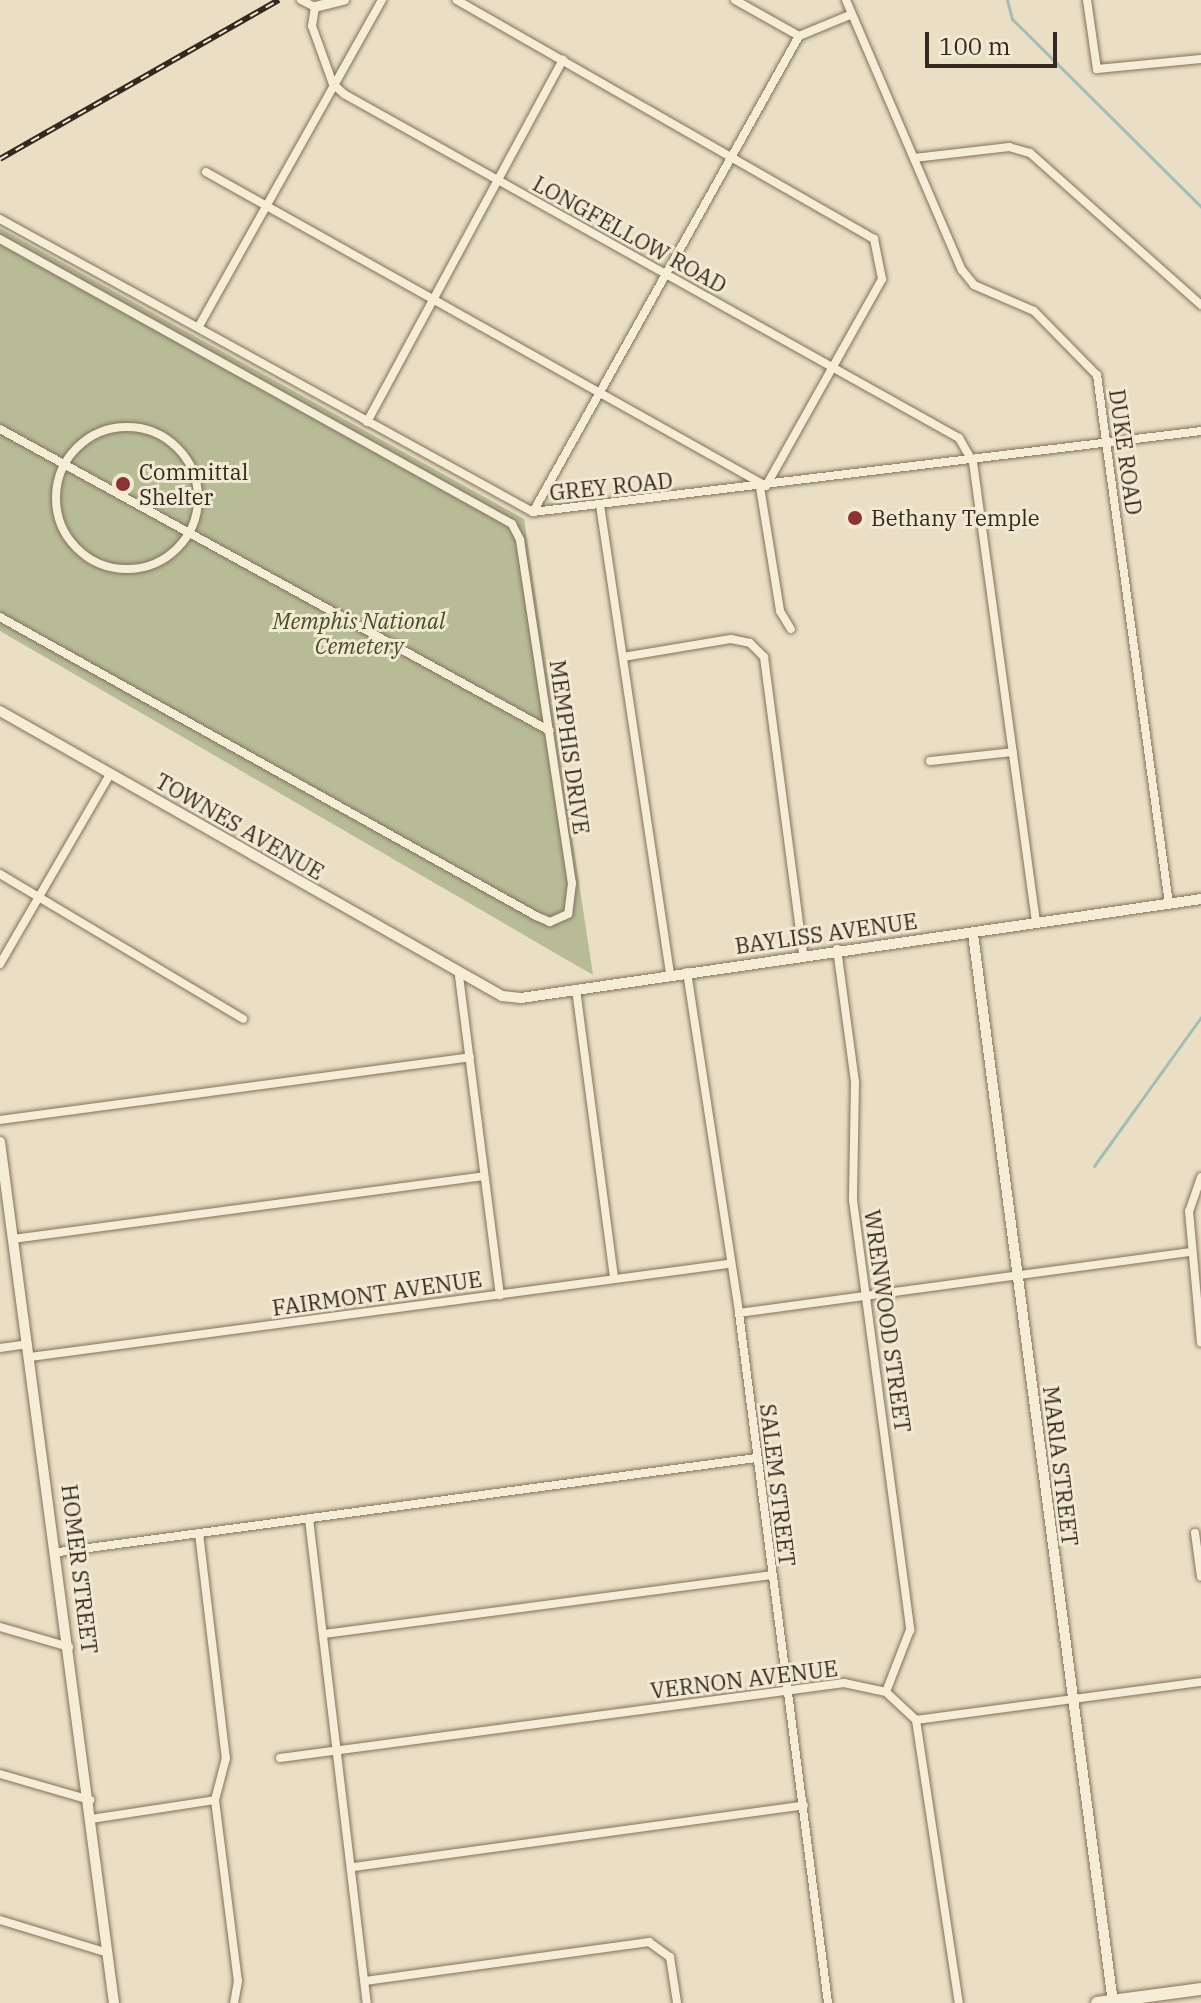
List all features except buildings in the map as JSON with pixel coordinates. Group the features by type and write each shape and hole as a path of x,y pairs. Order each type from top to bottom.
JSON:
{"main road":[{"path":"1097,2003 1201,1989"}],"street":[{"path":"301,0 315,7 344,0"},
{"path":"199,326 382,0"},
{"path":"457,0 860,228 881,254 882,279 763,486 780,611 791,629"},
{"path":"735,0 799,36"},
{"name":"DUKE ROAD","path":"846,0 962,270 974,285 1034,311 1086,359 1097,375 1169,904"},
{"path":"1087,0 1097,69 1201,59"},
{"path":"315,7 312,26 333,84"},
{"path":"533,512 799,36 852,14"},
{"path":"367,422 563,60"},
{"name":"LONGFELLOW ROAD","path":"333,84 959,438 973,462"},
{"path":"914,158 1009,147 1030,153 1201,305"},
{"path":"206,172 600,389 763,486"},
{"name":"GREY ROAD","path":"0,219 533,512 973,462 1201,431"},
{"name":"MEMPHIS DRIVE","path":"0,239 512,524 520,540 550,731 573,901 568,914 550,922 0,617"},
{"path":"140,428 161,435 192,468 197,512 189,533 152,565 104,565 82,554 57,512 64,464 96,433 140,428"},
{"path":"0,429 550,731"},
{"path":"973,462 1036,923"},
{"path":"600,505 670,975"},
{"path":"623,657 731,639 750,643 764,657 803,954"},
{"name":"TOWNES AVENUE","path":"0,711 459,976"},
{"path":"930,761 1013,752"},
{"path":"0,964 110,774"},
{"path":"0,874 243,1019"},
{"name":"BAYLISS AVENUE","path":"459,976 521,998 837,949 973,934 1201,899"},
{"name":"MARIA STREET","path":"973,934 1113,2002"},
{"name":"WRENWOOD STREET","path":"837,949 855,1082 853,1200 910,1630 886,1692"},
{"name":"SALEM STREET","path":"687,972 728,1264 739,1313 828,2003"},
{"path":"459,976 500,1295"},
{"path":"576,989 614,1279"},
{"path":"0,1120 470,1057"},
{"name":"HOMER STREET","path":"0,1142 59,1552 114,2003"},
{"path":"13,1239 484,1176"},
{"path":"1201,1177 1189,1211 1189,1252 1201,1342"},
{"path":"0,1217 11,1224"},
{"path":"739,1313 1189,1252"},
{"name":"FAIRMONT AVENUE","path":"30,1357 728,1264"},
{"path":"0,1348 28,1344"},
{"path":"59,1552 756,1458"},
{"path":"309,1519 354,1867 367,2003"},
{"path":"199,1533 226,1758 215,1800 238,1981 234,2003"},
{"path":"1195,1533 1201,1577"},
{"path":"324,1634 771,1575"},
{"path":"0,1627 69,1647"},
{"path":"916,1720 1201,1682"},
{"name":"VERNON AVENUE","path":"280,1758 844,1683 886,1692"},
{"path":"886,1692 916,1720 959,2003"},
{"path":"0,1774 90,1800"},
{"path":"91,1819 215,1800"},
{"path":"354,1867 804,1805"},
{"path":"0,1920 108,1953"},
{"path":"365,1981 644,1942 662,1946 677,2003"}],"green space":[{"name":"Memphis National Cemetery","path":"0,228 524,519 593,975 0,631"}],"waterway":[{"path":"1007,0 1012,19 1201,207"},
{"path":"1094,1166 1201,1017"}],"railway":[{"path":"0,159 279,0"}],"place":[{"name":"Committal Shelter","path":"123,484"},
{"name":"Bethany Temple","path":"855,518"}]}
